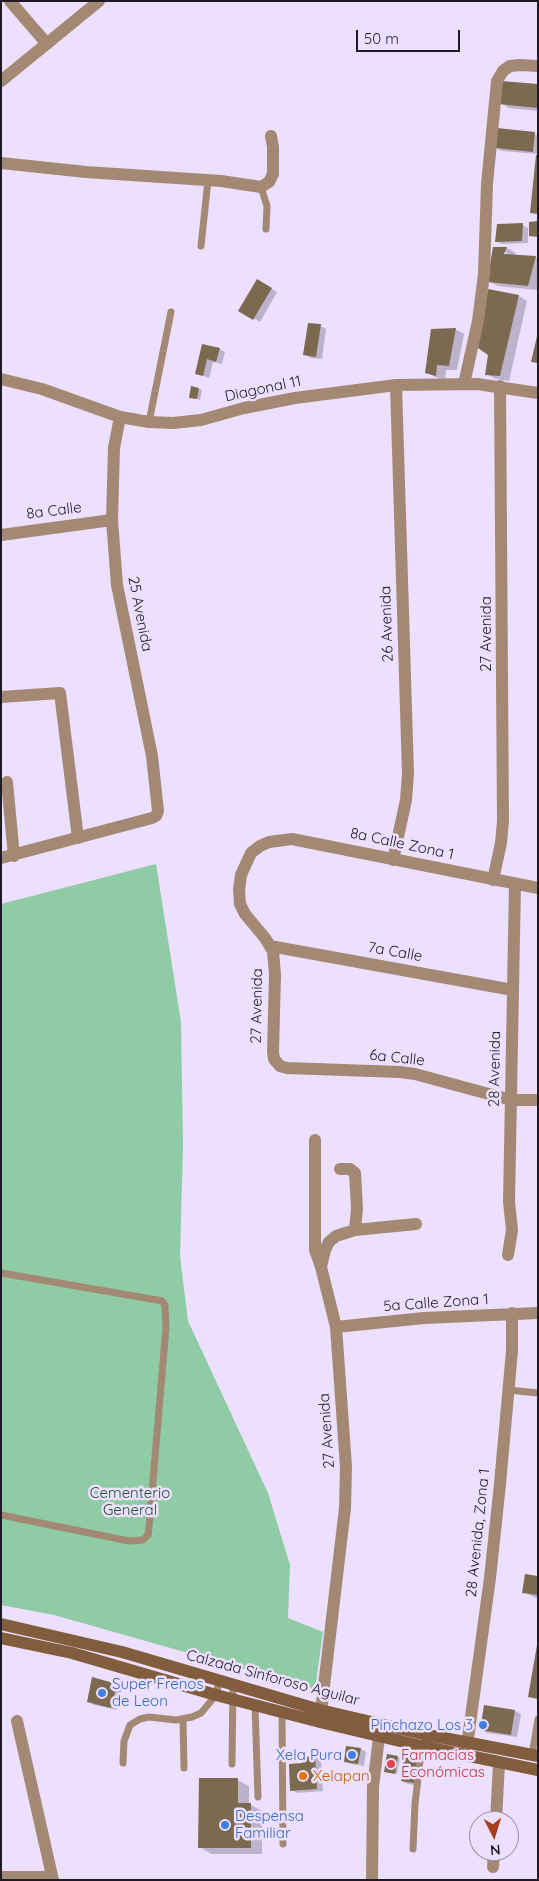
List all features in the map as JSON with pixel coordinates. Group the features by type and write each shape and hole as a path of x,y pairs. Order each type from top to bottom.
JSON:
{"main road":[{"name":"Calzada Sinforoso Aguilar","path":"1,1624 122,1652 220,1681 379,1737 468,1743 535,1756"},
{"name":"Calzada Sinforoso Aguilar","path":"1,1638 91,1658 232,1700 282,1712 379,1724 466,1756 538,1770"}],"street":[{"path":"10,1 47,44"},
{"path":"1,81 99,1"},
{"path":"464,384 478,321 484,274 487,184 497,81 503,71 510,66 538,66"},
{"path":"1,163 86,172 208,180 261,187 269,182 273,174 274,153 271,136"},
{"name":"Diagonal 11","path":"1,379 42,389 120,417 149,422 173,423 201,420 244,408 295,398 396,385 464,384 500,386 538,393"},
{"name":"26 Avenida","path":"393,860 404,812 408,774 396,385"},
{"name":"27 Avenida","path":"493,880 501,843 502,821 500,386"},
{"name":"25 Avenida","path":"78,838 152,818 156,816 158,811 152,756 118,595 112,520 115,439 120,417"},
{"name":"8a Calle","path":"1,535 112,520"},
{"path":"1,697 60,692 78,838 7,857 7,782"},
{"name":"8a Calle Zona 1","path":"260,846 280,839 292,839 538,888"},
{"name":"27 Avenida","path":"260,846 251,853 241,875 240,904 245,914 270,946 274,956 273,1052 278,1064"},
{"name":"28 Avenida","path":"508,1255 512,1230 509,1202 515,884"},
{"name":"7a Calle","path":"270,946 513,990"},
{"name":"6a Calle","path":"278,1064 288,1068 415,1074 511,1100 538,1100"},
{"name":"27 Avenida","path":"315,1140 314,1239 315,1250 322,1267 336,1327 345,1437 346,1508 320,1716"},
{"path":"340,1169 350,1169 355,1173 357,1209 355,1230"},
{"path":"322,1267 325,1250 329,1242 336,1236 355,1230 416,1224"},
{"name":"5a Calle Zona 1","path":"336,1327 424,1318 538,1313"},
{"name":"28 Avenida, Zona 1","path":"466,1756 490,1578 512,1351 512,1314"},
{"path":"1,1877 52,1878 18,1721"},
{"path":"372,1880 373,1787 379,1724"},
{"path":"497,1811 500,1763"},
{"path":"493,1861 493,1867"}],"lane":[{"path":"202,246 208,180"},
{"path":"261,187 267,206 266,229"},
{"path":"149,422 171,312"},
{"path":"1,1273 162,1301 165,1305 166,1327 148,1535 143,1540 129,1541 1,1515"},
{"path":"508,1390 538,1393"},
{"path":"123,1763 124,1741 130,1724 149,1717 176,1720 201,1713 216,1695 220,1681"},
{"path":"232,1764 233,1685"},
{"path":"256,1706 258,1797"},
{"path":"282,1712 283,1844"},
{"path":"183,1719 184,1768"},
{"path":"535,1756 538,1719"},
{"path":"413,1849 415,1804 422,1740"}],"green space":[{"name":"Cementerio General","path":"156,864 181,1022 183,1146 180,1256 188,1321 268,1493 290,1565 288,1618 323,1632 315,1689 54,1615 1,1605 1,904"}],"building":[{"path":"501,81 538,84 537,108 499,104"},
{"path":"497,128 535,132 533,152 495,148"},
{"path":"536,155 538,155 538,214 530,213"},
{"path":"538,221 538,237 529,236 529,222"},
{"path":"523,223 522,241 495,242 497,224"},
{"path":"493,247 507,247 504,254 536,256 528,286 487,282"},
{"path":"257,279 272,288 253,320 238,311"},
{"path":"488,289 519,295 500,376 485,375 488,355 478,348"},
{"path":"308,323 321,324 316,357 303,355"},
{"path":"456,328 449,366 437,365 436,376 425,373 431,329"},
{"path":"538,336 538,363 531,362"},
{"path":"202,344 220,348 216,362 207,359 203,376 195,374"},
{"path":"191,386 199,388 197,399 189,398"},
{"path":"525,1574 538,1576 538,1595 522,1593"},
{"path":"538,1645 538,1699 528,1697"},
{"name":"Super Frenos de Leon","path":"92,1677 117,1684 111,1708 87,1702"},
{"path":"484,1705 515,1710 511,1735 480,1730"},
{"name":"Xela Pura","path":"346,1746 361,1748 358,1764 344,1762"},
{"name":"Farmacias Económicas","path":"387,1754 398,1756 395,1774 384,1772"},
{"name":"Xelapan","path":"315,1756 317,1789 290,1791 289,1764 302,1763 302,1757"},
{"path":"404,1757 418,1759 415,1783 401,1781"},
{"name":"Despensa Familiar","path":"199,1778 238,1778 238,1803 251,1803 251,1848 198,1848"}],"place":[{"name":"Super Frenos de Leon","path":"102,1693"},
{"name":"Pinchazo Los 3","path":"483,1725"},
{"name":"Xela Pura","path":"352,1755"},
{"name":"Farmacias Económicas","path":"391,1764"},
{"name":"Xelapan","path":"303,1776"},
{"name":"Despensa Familiar","path":"225,1825"}]}
